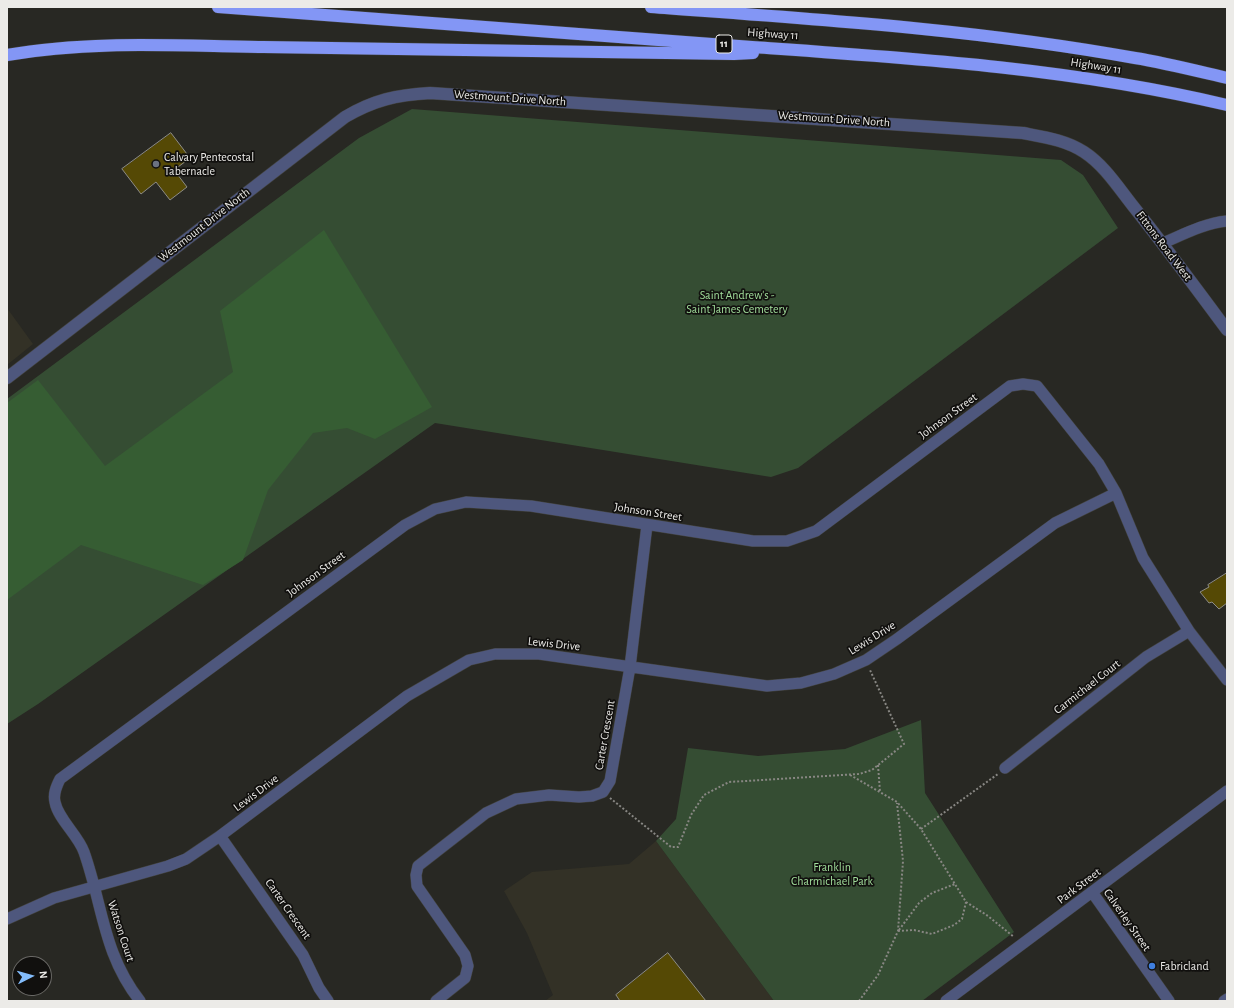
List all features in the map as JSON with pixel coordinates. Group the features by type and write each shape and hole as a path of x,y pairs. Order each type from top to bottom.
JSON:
{"highway":[{"name":"Highway 11","path":"218,7 986,65 1084,77 1179,94 1227,105"},
{"name":"Highway 11","path":"651,7 850,22 999,38 1136,58 1227,78"},
{"path":"7,55 70,47 109,46 310,47 734,54 798,50"}],"street":[{"name":"Westmount Drive North","path":"7,378 326,130 362,107 390,98 430,93 1023,133 1046,137 1066,143 1083,152 1099,164"},
{"name":"Fittons Road West","path":"1099,164 1163,243 1227,330"},
{"path":"1163,243 1191,230 1217,222 1227,221"},
{"name":"Johnson Street","path":"94,886 84,851 55,804 54,793 60,779 406,525 435,509 466,502 531,506 753,541 787,541 816,530 1010,386 1023,384 1036,386 1099,464 1116,493 1143,558 1189,631 1227,680"},
{"name":"Lewis Drive","path":"7,919 54,898 186,860 407,696 469,660 495,654 539,654 767,686 801,684 834,674 866,660 903,635 1055,523 1116,493"},
{"name":"Carter Crescent","path":"603,792 610,781 614,768 630,667 647,525"},
{"name":"Carmichael Court","path":"1005,768 1146,657 1189,631"},
{"name":"Park Street","path":"946,1001 1227,791"},
{"path":"436,1001 466,978 468,966 465,956 417,886 416,875 418,866 486,813 516,799 549,795 579,797 603,792"},
{"name":"Carter Crescent","path":"220,836 304,955 328,1001"},
{"name":"Watson Court","path":"94,886 116,962 126,983 140,1001"},
{"name":"Calverley Street","path":"1092,892 1169,1001"}],"path":[{"path":"603,792 671,847 678,847 691,815 704,795 729,782 860,774 872,770 904,744 866,660"},
{"path":"878,765 880,792"},
{"path":"921,829 1005,768"},
{"path":"849,774 897,802 921,829 966,902 988,916 1023,944"},
{"path":"897,802 902,861 898,931"},
{"path":"859,1001 878,975 898,931 924,900 932,893 955,884"},
{"path":"898,931 914,930 932,934 954,925 962,919 966,902"}],"shaded area":[{"path":"7,308 33,344 7,365"},
{"path":"656,841 774,1001 545,1001 553,995 527,933 504,891 532,872 629,864"}],"green space":[{"name":"Saint Andrew's - Saint James Cemetery","path":"412,109 1061,160 1083,175 1118,228 798,468 771,477 435,423 38,704 7,724 7,399 359,138"},
{"path":"324,230 432,407 375,439 347,428 313,433 268,490 243,560 203,585 81,545 7,600 7,403 38,380 105,466 233,372 220,311"},
{"name":"Franklin Charmichael Park","path":"921,720 925,793 1014,932 922,1001 774,1001 656,841 676,819 688,748 758,756 845,749"}],"building":[{"name":"Calvary Pentecostal Tabernacle","path":"171,133 190,158 174,170 187,187 170,200 156,182 141,194 122,169"},
{"path":"1227,573 1227,603 1219,609 1212,602 1209,603 1200,592"},
{"path":"668,953 706,1001 620,1001 616,995"}],"place":[{"name":"Calvary Pentecostal Tabernacle","path":"156,164"},
{"name":"Fabricland","path":"1152,966"}]}
